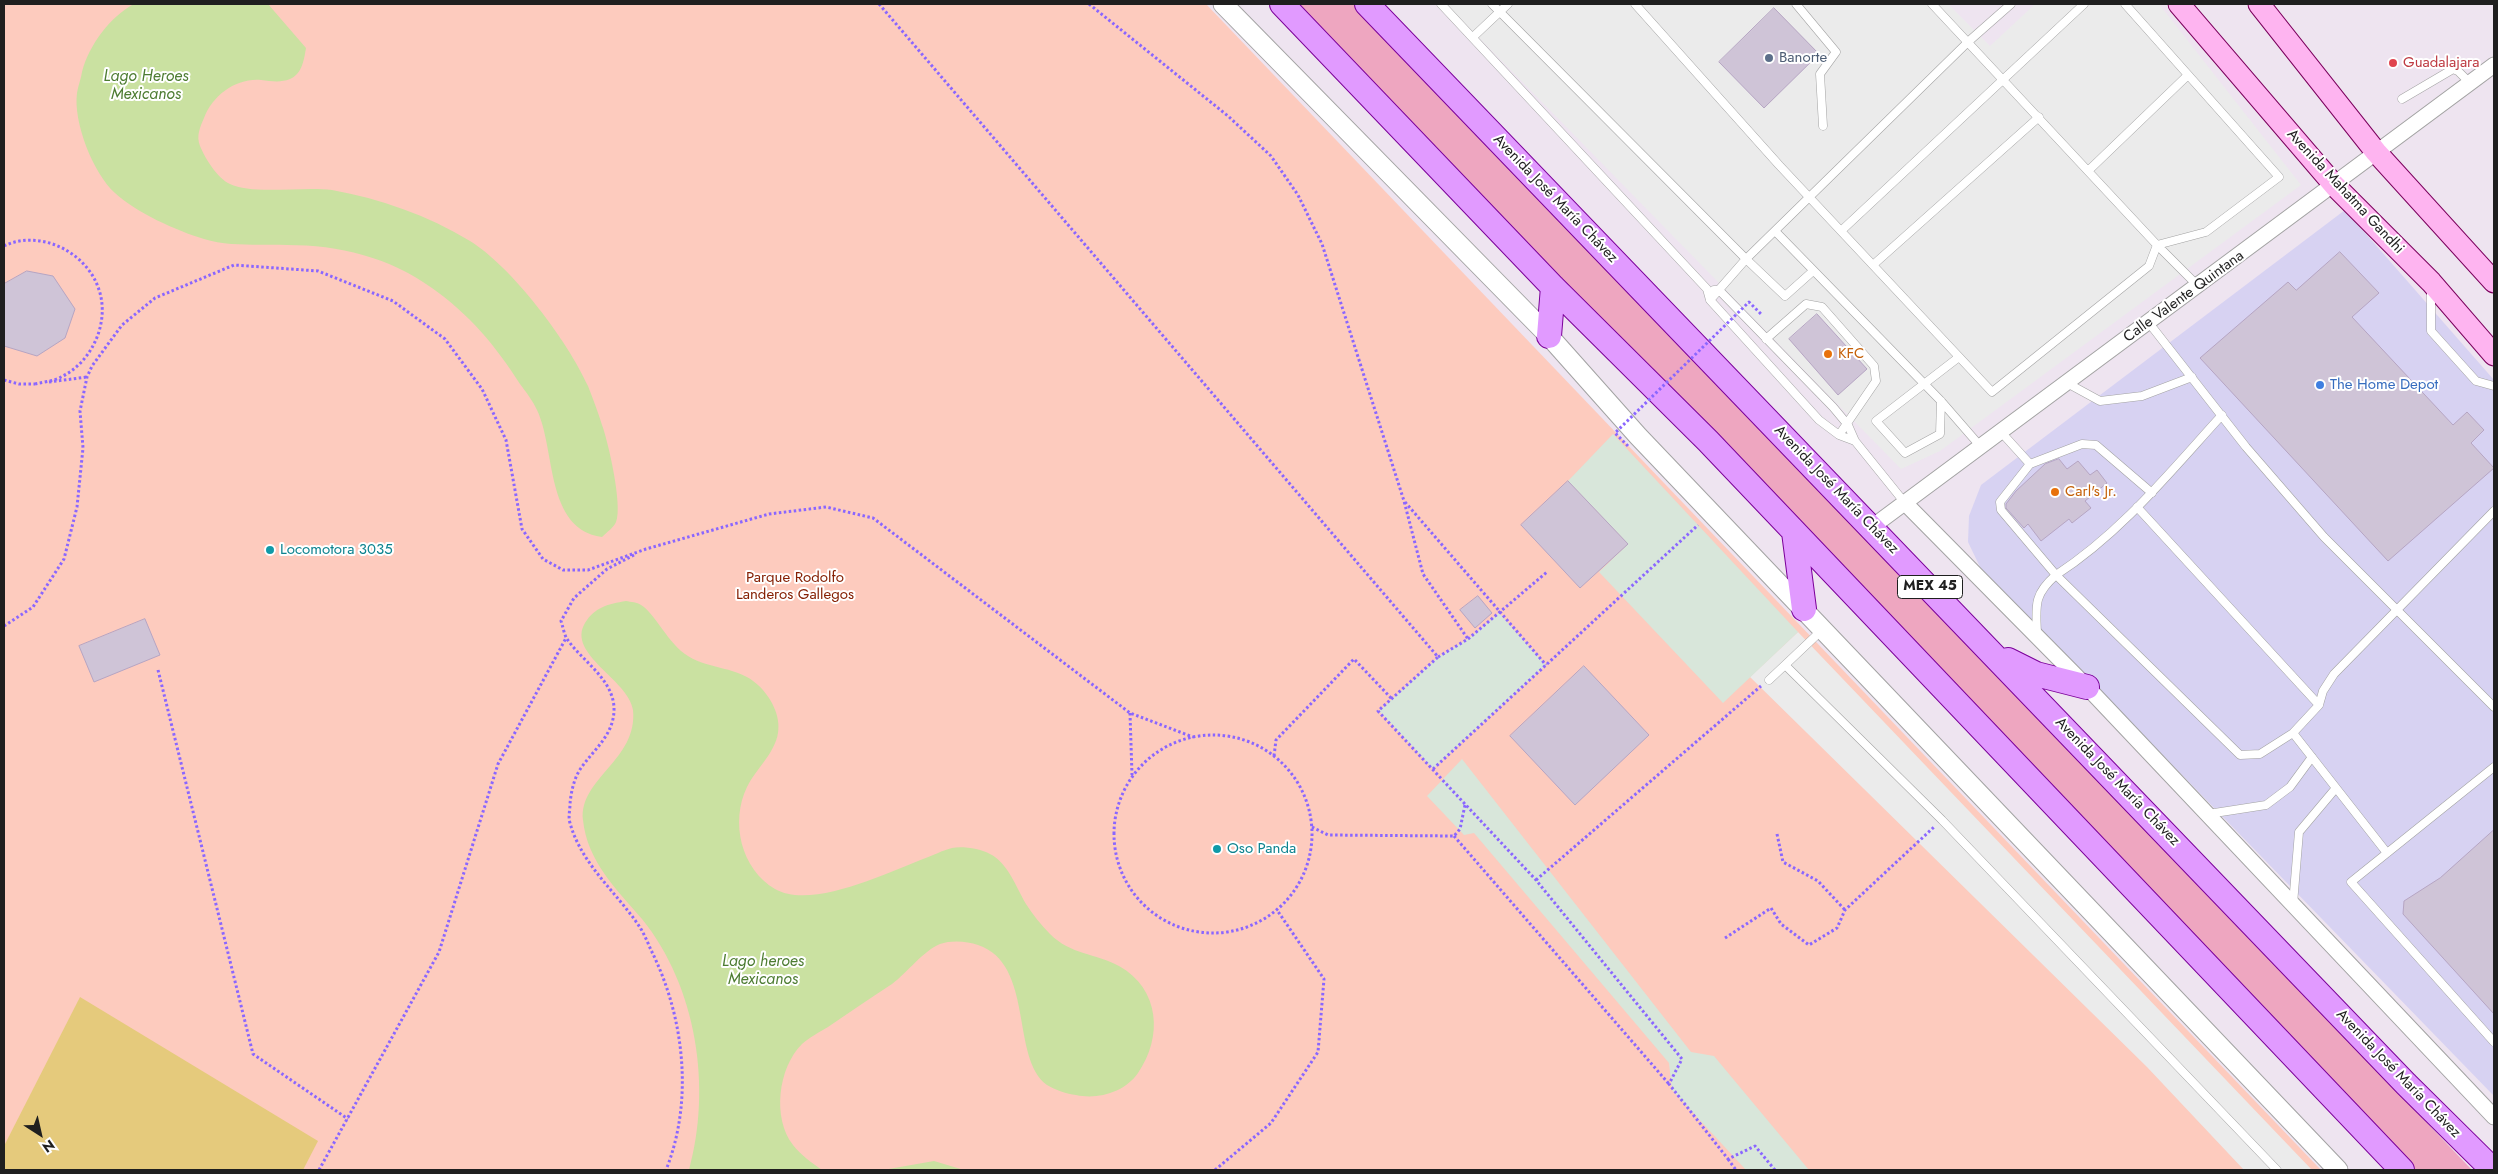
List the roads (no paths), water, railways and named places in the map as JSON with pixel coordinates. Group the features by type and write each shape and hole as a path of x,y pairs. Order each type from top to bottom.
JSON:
{"main road":[{"path":"1282,4 1553,287 1708,441 2402,1170"},
{"name":"Avenida José María Chávez","path":"1367,4 1985,644 2406,1084 2492,1170"},
{"name":"Avenida Mahatma Gandhi","path":"2180,4 2335,186 2432,282 2494,356"},
{"path":"2259,4 2376,152 2494,282"},
{"path":"1549,336 1553,287"},
{"path":"1794,532 1804,610"},
{"path":"1985,644 2001,656 2036,674 2087,687"}],"street":[{"path":"1223,4 1549,336 1638,436 1804,610 1824,628 2338,1170"},
{"name":"Calle Valente Quintana","path":"1872,527 2335,186 2376,152 2494,65"},
{"path":"1905,503 2087,687 2494,1117"}],"lane":[{"path":"1441,4 1707,289 1710,300 1819,420 1839,435 1855,441"},
{"path":"1492,4 1785,296 1813,270"},
{"path":"1473,37 1508,4"},
{"path":"1634,4 1841,231 1992,392 2149,266 2157,245"},
{"path":"1796,4 1836,52 1820,74 1823,126"},
{"path":"1932,4 1969,41 2157,245 2199,286"},
{"path":"1710,300 1746,259 1811,198 1969,41 2011,4"},
{"path":"1841,231 2084,4"},
{"path":"2125,4 2279,178 2206,232 2157,245"},
{"path":"2402,99 2452,69 2470,83"},
{"path":"2088,170 2188,75"},
{"path":"1873,265 2039,118"},
{"path":"1775,231 1941,401 1981,447"},
{"path":"2432,282 2431,331 2476,381 2494,386"},
{"path":"1707,289 1719,290 1848,425 1855,441 1905,503"},
{"path":"1766,338 1806,304 1822,308 1874,366 1876,381 1848,425 1839,435"},
{"path":"2149,323 2222,415 2324,537 2494,707"},
{"path":"1941,401 1940,434 1905,452 1876,421 1959,357"},
{"path":"2067,383 2100,402 2142,396 2192,377"},
{"path":"2037,636 2036,599 2044,586 2083,558 2152,493 2222,415"},
{"path":"2001,432 2030,464"},
{"path":"2152,493 2096,445 2082,444 2030,464 2000,502 2001,510 2056,576 2240,755 2260,754 2293,733 2319,705 2323,691 2334,674 2494,511"},
{"path":"2137,507 2319,705"},
{"path":"1769,680 1824,628"},
{"path":"1785,666 1942,820 2277,1170"},
{"path":"2293,733 2387,853"},
{"path":"2208,814 2266,805 2290,787 2312,757"},
{"path":"2494,767 2351,882 2494,1042"},
{"path":"2293,904 2299,832 2336,788"}],"water":[{"name":"Lago Heroes Mexicanos","path":"134,4 268,4 306,48 302,66 294,77 283,81 252,80 234,85 219,95 208,110 198,135 199,142 212,167 225,181 239,187 251,189 332,190 368,198 403,209 437,223 470,241 503,268 521,286 553,327 579,368 588,386 605,433 616,488 618,514 612,528 602,537 584,531 570,519 561,504 555,486 543,427 537,410 529,397 481,332 458,309 432,288 399,268 344,250 326,247 235,244 204,239 169,226 145,214 123,200 107,184 92,160 81,132 78,118 77,93 85,62 95,42 117,16"},
{"name":"Lago heroes Mexicanos","path":"626,601 638,603 646,609 674,644 688,656 705,664 742,674 750,679 763,690 774,707 779,727 776,740 747,787 739,815 742,844 754,870 763,880 775,889 790,894 808,895 849,887 952,848 972,848 990,854 1007,869 1029,908 1040,923 1058,941 1075,950 1119,966 1133,976 1143,987 1150,1000 1154,1029 1146,1059 1133,1080 1118,1090 1093,1096 1069,1094 1047,1085 1036,1072 1029,1054 1015,991 1008,971 996,955 978,945 959,941 944,943 927,952 892,984 802,1044 794,1054 783,1079 780,1108 782,1121 786,1134 793,1145 822,1170 689,1170 696,1138 699,1106 699,1072 695,1039 687,1007 676,975 661,946 642,919 613,886 597,862 590,849 583,820 584,805 590,792 627,742 632,727 633,710 629,699 621,688 591,656 584,645 581,634 585,623 593,613 608,605"},
{"path":"934,1161 964,1170 883,1170"}],"place":[{"name":"Banorte","path":"1769,58"},
{"name":"Guadalajara","path":"2393,63"},
{"name":"KFC","path":"1828,354"},
{"name":"The Home Depot","path":"2320,385"},
{"name":"Carl's Jr.","path":"2055,492"},
{"name":"Locomotora 3035","path":"270,550"},
{"name":"Oso Panda","path":"1217,849"}],"park label":[{"name":"Parque Rodolfo Landeros Gallegos","path":"795,586"}]}
